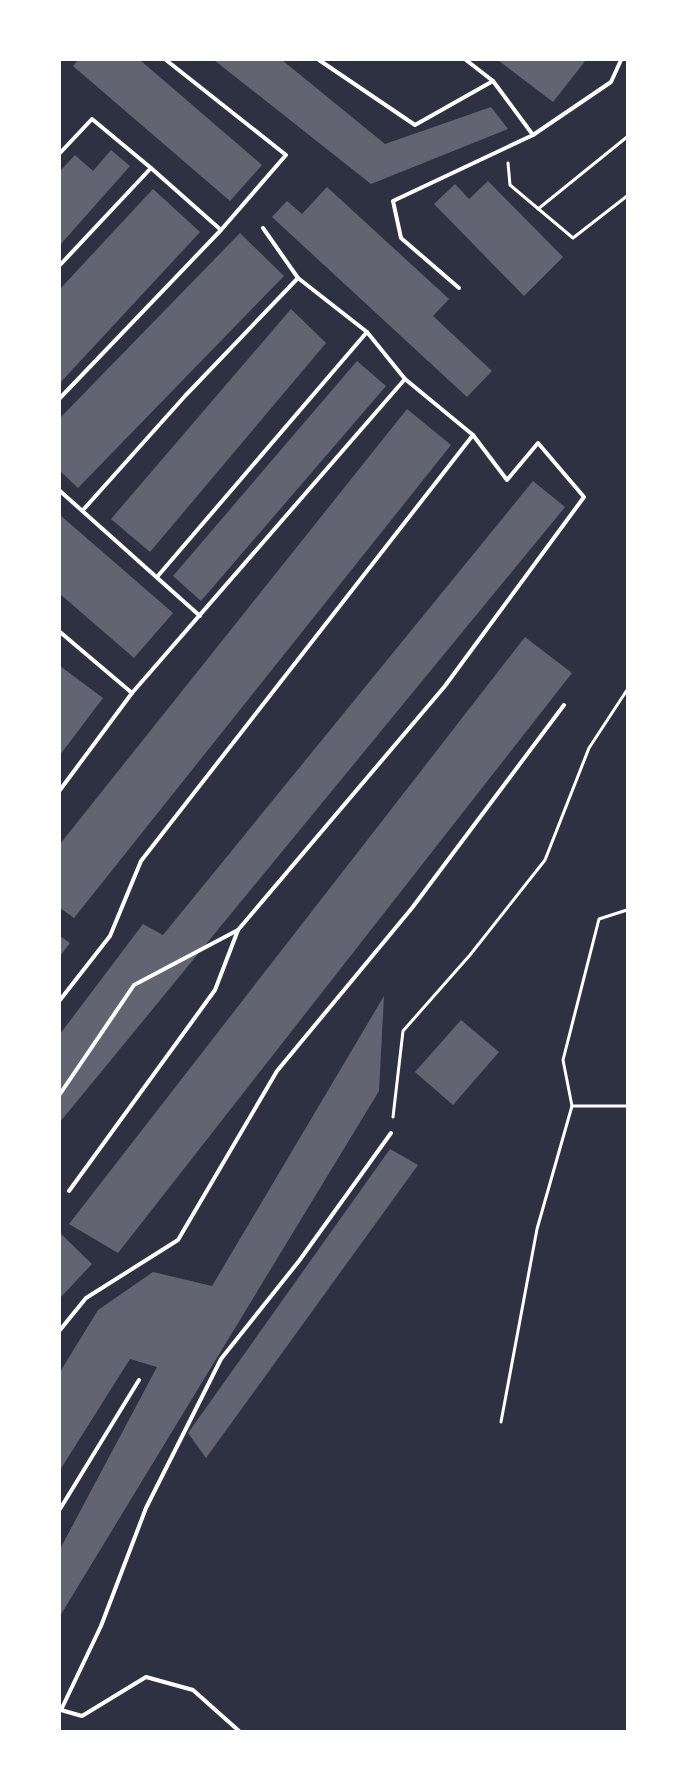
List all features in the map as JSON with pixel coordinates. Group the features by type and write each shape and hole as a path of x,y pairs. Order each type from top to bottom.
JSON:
{"lane":[{"path":"60,398 221,230 286,155 166,60"},
{"path":"320,60 415,125 493,81"},
{"path":"466,60 493,81 533,135"},
{"path":"458,288 401,238 393,201 533,135 611,82 620,60"},
{"path":"60,153 92,119 221,230"},
{"path":"60,264 151,168"},
{"path":"70,1191 215,990 238,930 445,686 584,497 538,443 506,480 473,435 405,379 367,332 298,278 263,228"},
{"path":"83,510 185,396 298,278"},
{"path":"157,577 367,332"},
{"path":"60,790 132,693 405,379"},
{"path":"60,1000 110,936 141,861 473,435"},
{"path":"60,491 200,616"},
{"path":"60,632 132,693"},
{"path":"60,1330 86,1298 178,1240 277,1071 412,908 564,705"},
{"path":"60,1094 134,985 238,930"},
{"path":"239,1731 193,1690 146,1677 82,1716 61,1710 100,1626 146,1508 221,1359 299,1261 391,1133"},
{"path":"60,1509 139,1380"}],"path":[{"path":"538,209 627,137"},
{"path":"506,148 510,185 573,238 627,196"},
{"path":"391,1133 403,1031 470,955 545,860 588,748 627,690"},
{"path":"501,1422 537,1229 572,1106 563,1060 599,919 627,910"},
{"path":"572,1106 627,1106"}],"building":[{"path":"78,60 140,60 262,165 230,201 73,66"},
{"path":"214,60 282,60 385,144 491,107 508,129 371,184"},
{"path":"498,60 586,60 553,102"},
{"path":"111,150 130,166 60,245 60,171 75,155 93,171"},
{"path":"488,181 563,257 524,296 434,204 455,184 469,199"},
{"path":"327,187 449,299 433,316 492,371 467,397 272,217 287,201 302,214"},
{"path":"153,189 200,232 60,383 60,289"},
{"path":"240,233 284,276 78,488 60,471 60,418"},
{"path":"291,309 326,343 150,552 111,519"},
{"path":"357,361 386,386 201,601 173,576"},
{"path":"407,409 451,445 74,918 60,908 60,844"},
{"path":"533,481 565,507 60,1122 60,1034 143,924 163,935"},
{"path":"60,515 173,613 134,658 60,594"},
{"path":"525,637 572,673 118,1253 69,1224"},
{"path":"60,666 103,698 60,755"},
{"path":"60,936 70,943 60,956"},
{"path":"384,996 379,1091 60,1616 60,1549 157,1367 130,1359 60,1470 60,1372 98,1310 153,1272 212,1286"},
{"path":"461,1020 499,1052 453,1105 415,1072"},
{"path":"390,1149 418,1165 206,1458 188,1433"},
{"path":"60,1233 92,1264 60,1298"}]}
